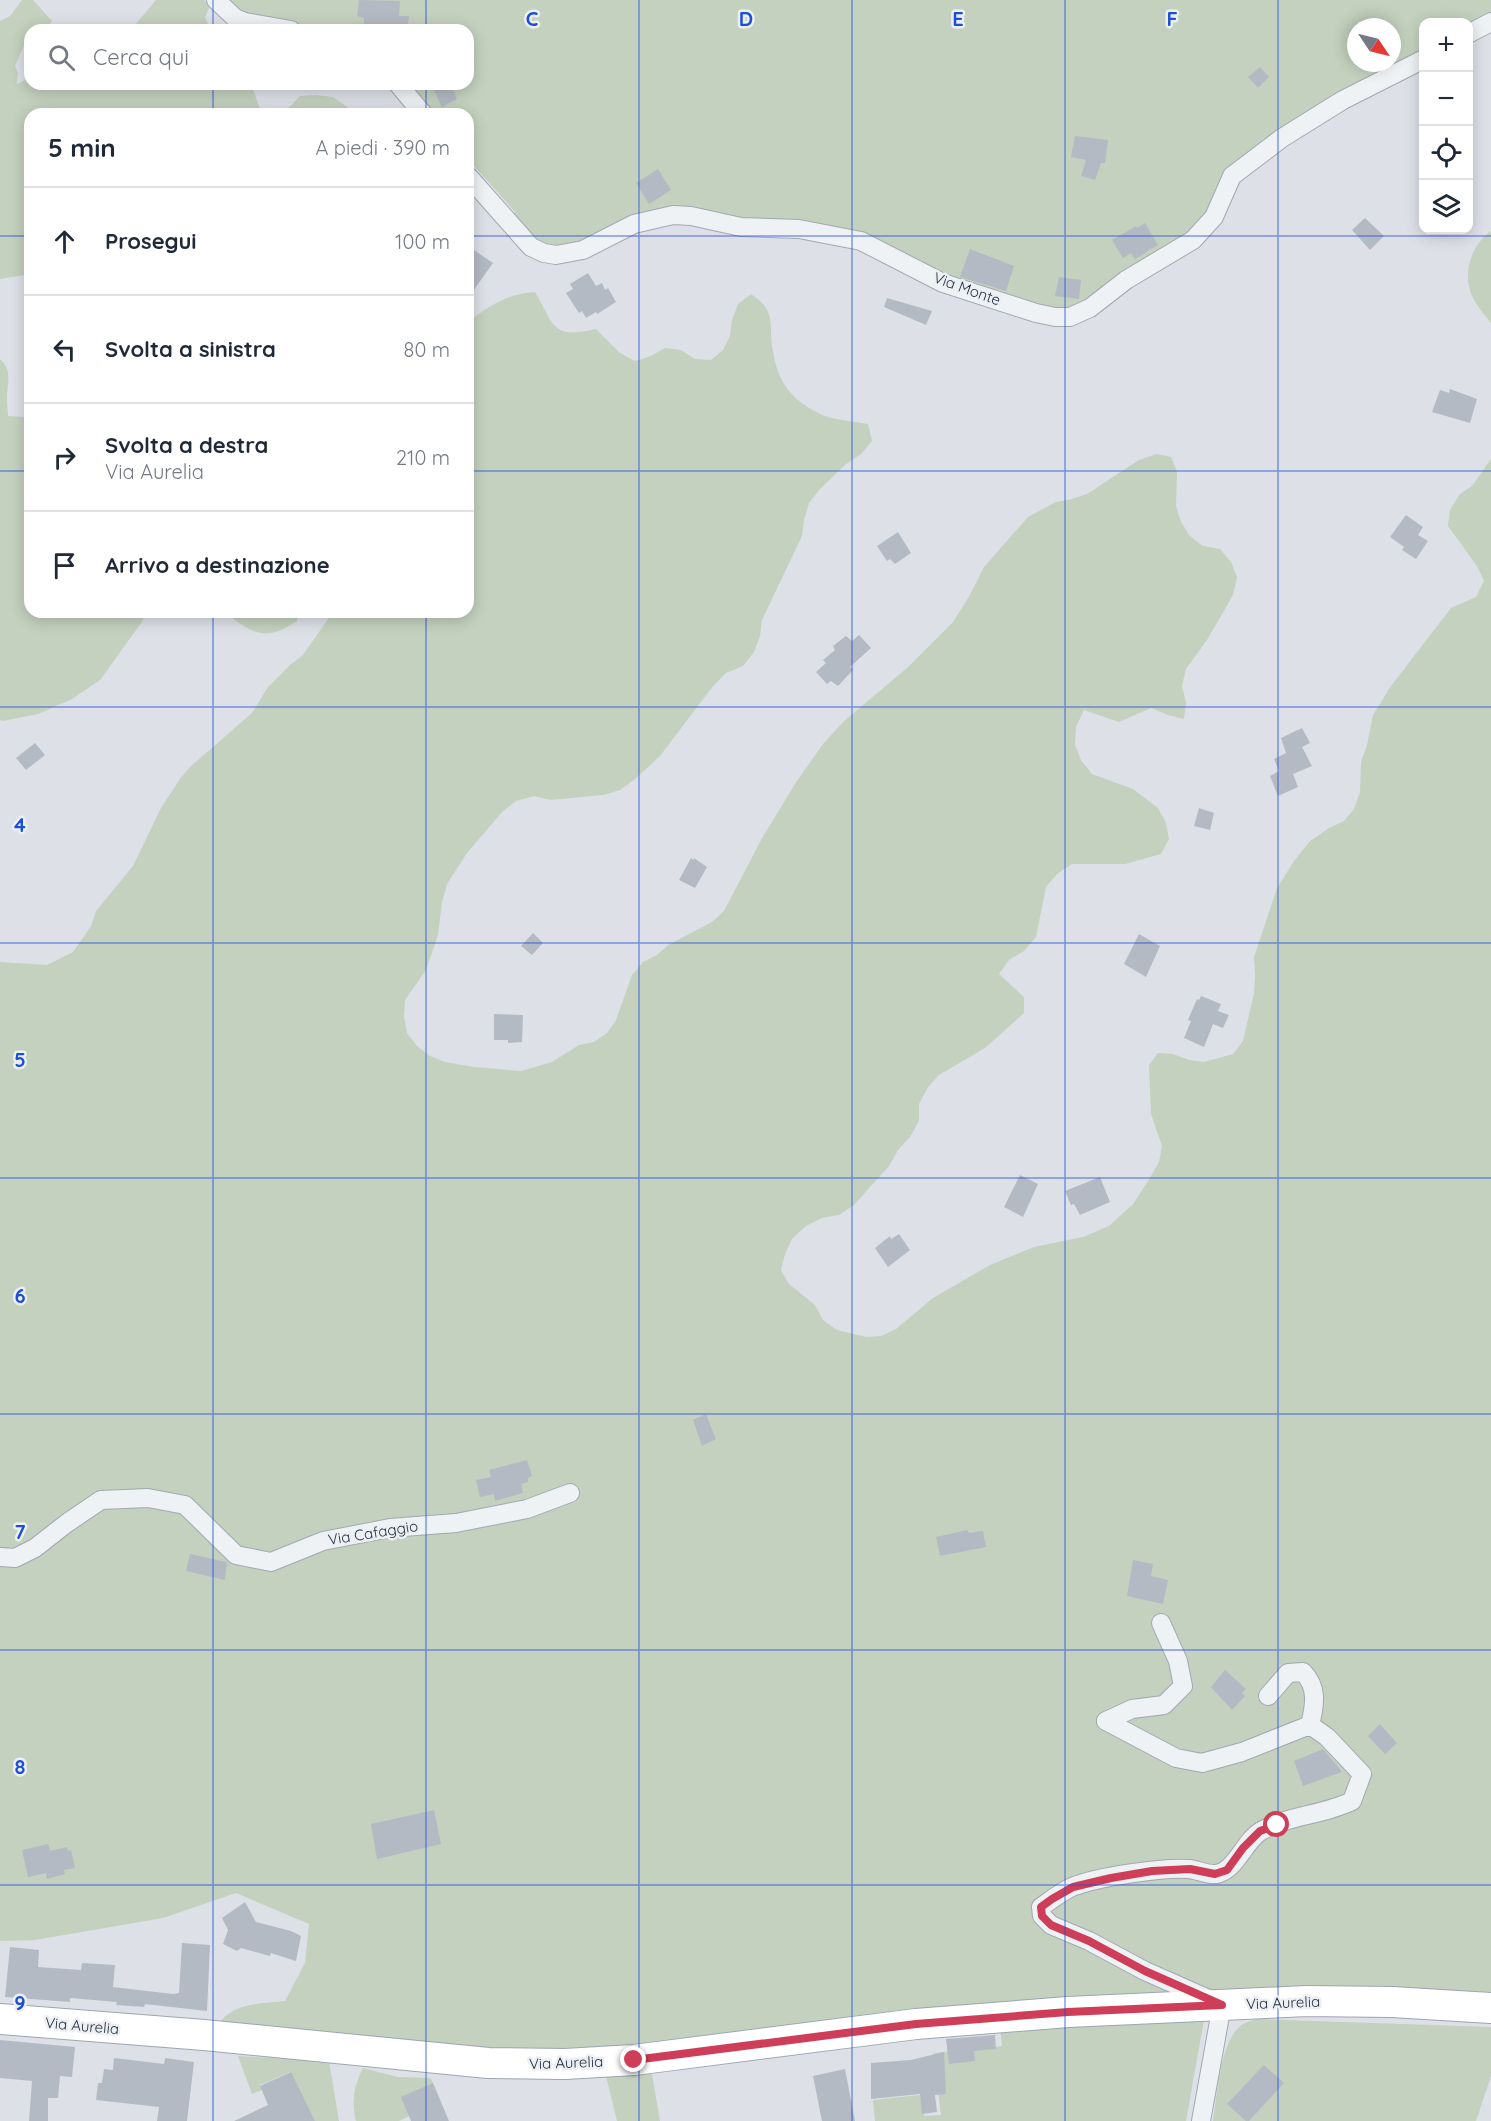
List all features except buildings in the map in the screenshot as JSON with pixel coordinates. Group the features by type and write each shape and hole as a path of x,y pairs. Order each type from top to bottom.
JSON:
{"main road":[{"name":"Via Aurelia","path":"0,2019 204,2035 488,2064 565,2064 634,2060 916,2024 1068,2012 1307,2001 1392,2002 1491,2008"}],"street":[{"path":"216,0 236,18 256,24"},
{"path":"1473,31 1491,22"},
{"name":"Via Monte","path":"474,183 531,247 544,253 556,255 583,250 628,227 658,217 673,214 691,216 741,227 799,229 861,241 943,283 1036,313 1054,317 1070,316 1090,308 1126,280 1193,240 1214,217 1232,177 1282,138 1344,100 1419,62"},
{"path":"403,90 418,108"},
{"name":"Via Cafaggio","path":"0,1557 15,1558 35,1548 102,1500 148,1498 185,1504 236,1555 271,1562 323,1541 390,1528 466,1521 527,1509 570,1493"},
{"path":"1161,1623 1178,1661 1183,1686 1164,1705 1132,1709 1106,1721 1176,1758 1202,1763 1242,1752 1310,1725"},
{"path":"1268,1696 1288,1673 1303,1672 1312,1681 1315,1708 1310,1725"},
{"path":"1201,2121 1222,2005 1145,1971 1089,1941 1051,1925 1042,1916 1041,1907 1073,1887 1111,1878 1152,1871 1190,1869 1215,1874 1227,1870 1243,1848 1260,1831 1338,1808 1352,1801 1362,1774 1327,1737 1310,1725"}],"green space":[{"path":"22,0 33,0 52,21 50,24 24,24 24,45 15,66 18,73 17,84 24,81 24,90 253,90 260,108 24,108 24,275 0,279 0,21 10,16"},
{"path":"156,0 204,0 210,6 205,17 208,24 136,24"},
{"path":"216,0 1491,0 1491,20 1473,30 1473,18 1419,18 1419,59 1401,71 1401,18 1347,18 1347,72 1399,72 1231,175 1212,216 1070,315 946,277 862,236 691,215 556,255 509,222 515,212 474,166 474,108 418,108 403,90 474,90 474,24 256,24 245,22"},
{"path":"300,96 333,97 349,108 289,108"},
{"path":"1491,231 1491,323 1474,300 1470,291 1468,272 1473,253"},
{"path":"535,292 551,321 562,331 581,332 596,329 620,353 635,361 665,348 681,350 695,359 711,360 723,350 730,336 732,320 738,304 751,294 769,313 775,363 787,388 800,402 823,415 868,424 872,441 861,454 846,464 820,489 809,503 802,536 762,620 760,636 754,652 743,666 726,673 713,686 660,756 620,790 603,795 551,800 534,796 516,801 502,812 467,853 447,884 438,935 426,970 405,1000 404,1016 407,1033 417,1046 430,1056 445,1062 521,1071 552,1062 579,1045 594,1042 607,1033 616,1020 632,975 643,962 657,955 668,945 712,922 724,911 761,840 795,784 823,744 844,721 907,668 953,622 984,567 1028,517 1056,502 1087,494 1139,460 1156,454 1171,457 1177,472 1176,506 1181,522 1190,536 1203,546 1220,549 1231,562 1237,577 1233,595 1207,640 1186,669 1182,686 1186,703 1184,719 1151,708 1119,722 1084,710 1076,727 1075,745 1081,760 1092,774 1133,789 1158,808 1166,823 1169,839 1161,854 1125,864 1072,864 1057,874 1046,887 1036,937 1024,951 1009,960 999,974 1024,997 1024,1013 985,1048 939,1075 928,1087 919,1104 919,1121 910,1137 898,1150 889,1166 854,1205 839,1215 822,1218 806,1226 792,1239 781,1270 789,1284 815,1305 823,1320 837,1330 866,1337 881,1336 896,1329 933,1298 990,1265 1034,1247 1083,1237 1109,1226 1133,1204 1159,1162 1162,1146 1151,1114 1149,1065 1158,1053 1173,1054 1189,1060 1204,1062 1233,1054 1243,1041 1254,993 1254,957 1277,888 1310,841 1344,821 1354,809 1360,792 1361,762 1373,715 1391,686 1451,608 1476,597 1484,581 1477,566 1448,526 1450,510 1460,494 1472,486 1491,459 1491,1999 522,2051 218,2025 224,2017 239,2008 285,2001 305,1963 309,1924 236,1893 163,1918 35,1940 0,1941 0,962 47,965 73,952 91,926 96,911 133,866 161,808 180,779 190,767 252,713 268,687 303,655 329,618 474,618 474,318 499,301"},
{"path":"0,359 8,374 8,416 24,417 24,618 144,618 100,680 72,699 38,714 0,720"},
{"path":"233,618 297,618 297,621 276,632 259,633"},
{"path":"1256,2019 1491,2027 1491,2076 1476,2121 1213,2121 1220,2071 1227,2046 1239,2027"},
{"path":"1204,2020 1186,2121 875,2121 873,2100 920,2095 924,2116 941,2115 933,2053 1002,2046 1000,2027"},
{"path":"238,2056 329,2061 339,2121 315,2121 290,2072 260,2085 262,2090 252,2094"},
{"path":"363,2068 398,2077 430,2078 433,2083 409,2116 399,2121 356,2121 354,2094"},
{"path":"651,2068 660,2121 617,2121 606,2076"}],"route":[{"path":"634,2060 916,2024 1068,2012 1222,2005 1145,1971 1089,1941 1051,1925 1042,1916 1041,1907 1073,1887 1111,1878 1152,1871 1190,1869 1215,1874 1227,1870 1243,1848 1260,1831 1277,1825"}]}
